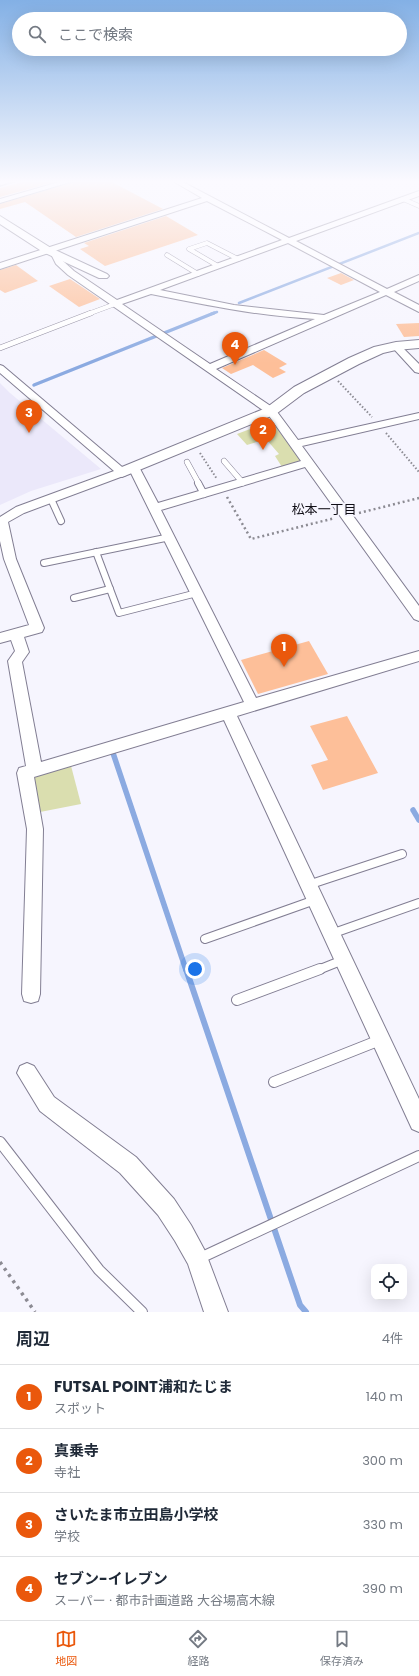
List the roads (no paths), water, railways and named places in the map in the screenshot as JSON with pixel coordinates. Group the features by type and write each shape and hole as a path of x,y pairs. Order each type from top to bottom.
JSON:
{"street":[{"path":"34,241 51,252 103,276"},
{"path":"0,266 51,252 82,241"},
{"path":"116,304 288,241"},
{"path":"289,241 419,309"},
{"path":"51,252 71,273 271,411 417,610"},
{"path":"209,368 419,278"},
{"path":"150,291 240,309 288,315 327,317"},
{"path":"0,638 37,628 10,559 1,522 20,510 128,469 271,411 299,390 331,372 379,350 396,346 419,344"},
{"path":"396,346 419,370"},
{"path":"0,368 128,469 155,508 253,706"},
{"path":"295,444 419,416"},
{"path":"155,508 243,483 308,462"},
{"path":"16,633 22,652 15,661 35,770"},
{"path":"31,994 35,829 24,773 419,656"},
{"path":"228,713 419,1122"},
{"path":"27,1073 47,1104 128,1165 166,1207 183,1233 197,1259 216,1312"}],"lane":[{"path":"218,266 189,249 207,242 238,259"},
{"path":"166,255 198,274"},
{"path":"0,348 116,304"},
{"path":"224,461 243,483"},
{"path":"187,462 204,494"},
{"path":"51,499 61,521"},
{"path":"44,563 170,537"},
{"path":"96,552 119,613 197,593"},
{"path":"74,598 110,589"},
{"path":"205,939 402,854"},
{"path":"331,934 419,903"},
{"path":"237,1000 343,960"},
{"path":"274,1082 380,1040"},
{"path":"0,1142 99,1270 142,1312"},
{"path":"197,1259 419,1156"}],"waterway":[{"path":"239,303 398,241"},
{"path":"34,385 214,313"},
{"path":"113,753 186,970"},
{"path":"413,810 419,820"},
{"path":"186,969 300,1305 306,1312"}],"place":[{"name":"セブン-イレブン","path":"235,365"},
{"name":"さいたま市立田島小学校","path":"29,433"},
{"name":"真乗寺","path":"263,450"},
{"name":"FUTSAL POINT浦和たじま","path":"284,667"}],"district":[{"name":"松本一丁目","path":"324,509"}]}
